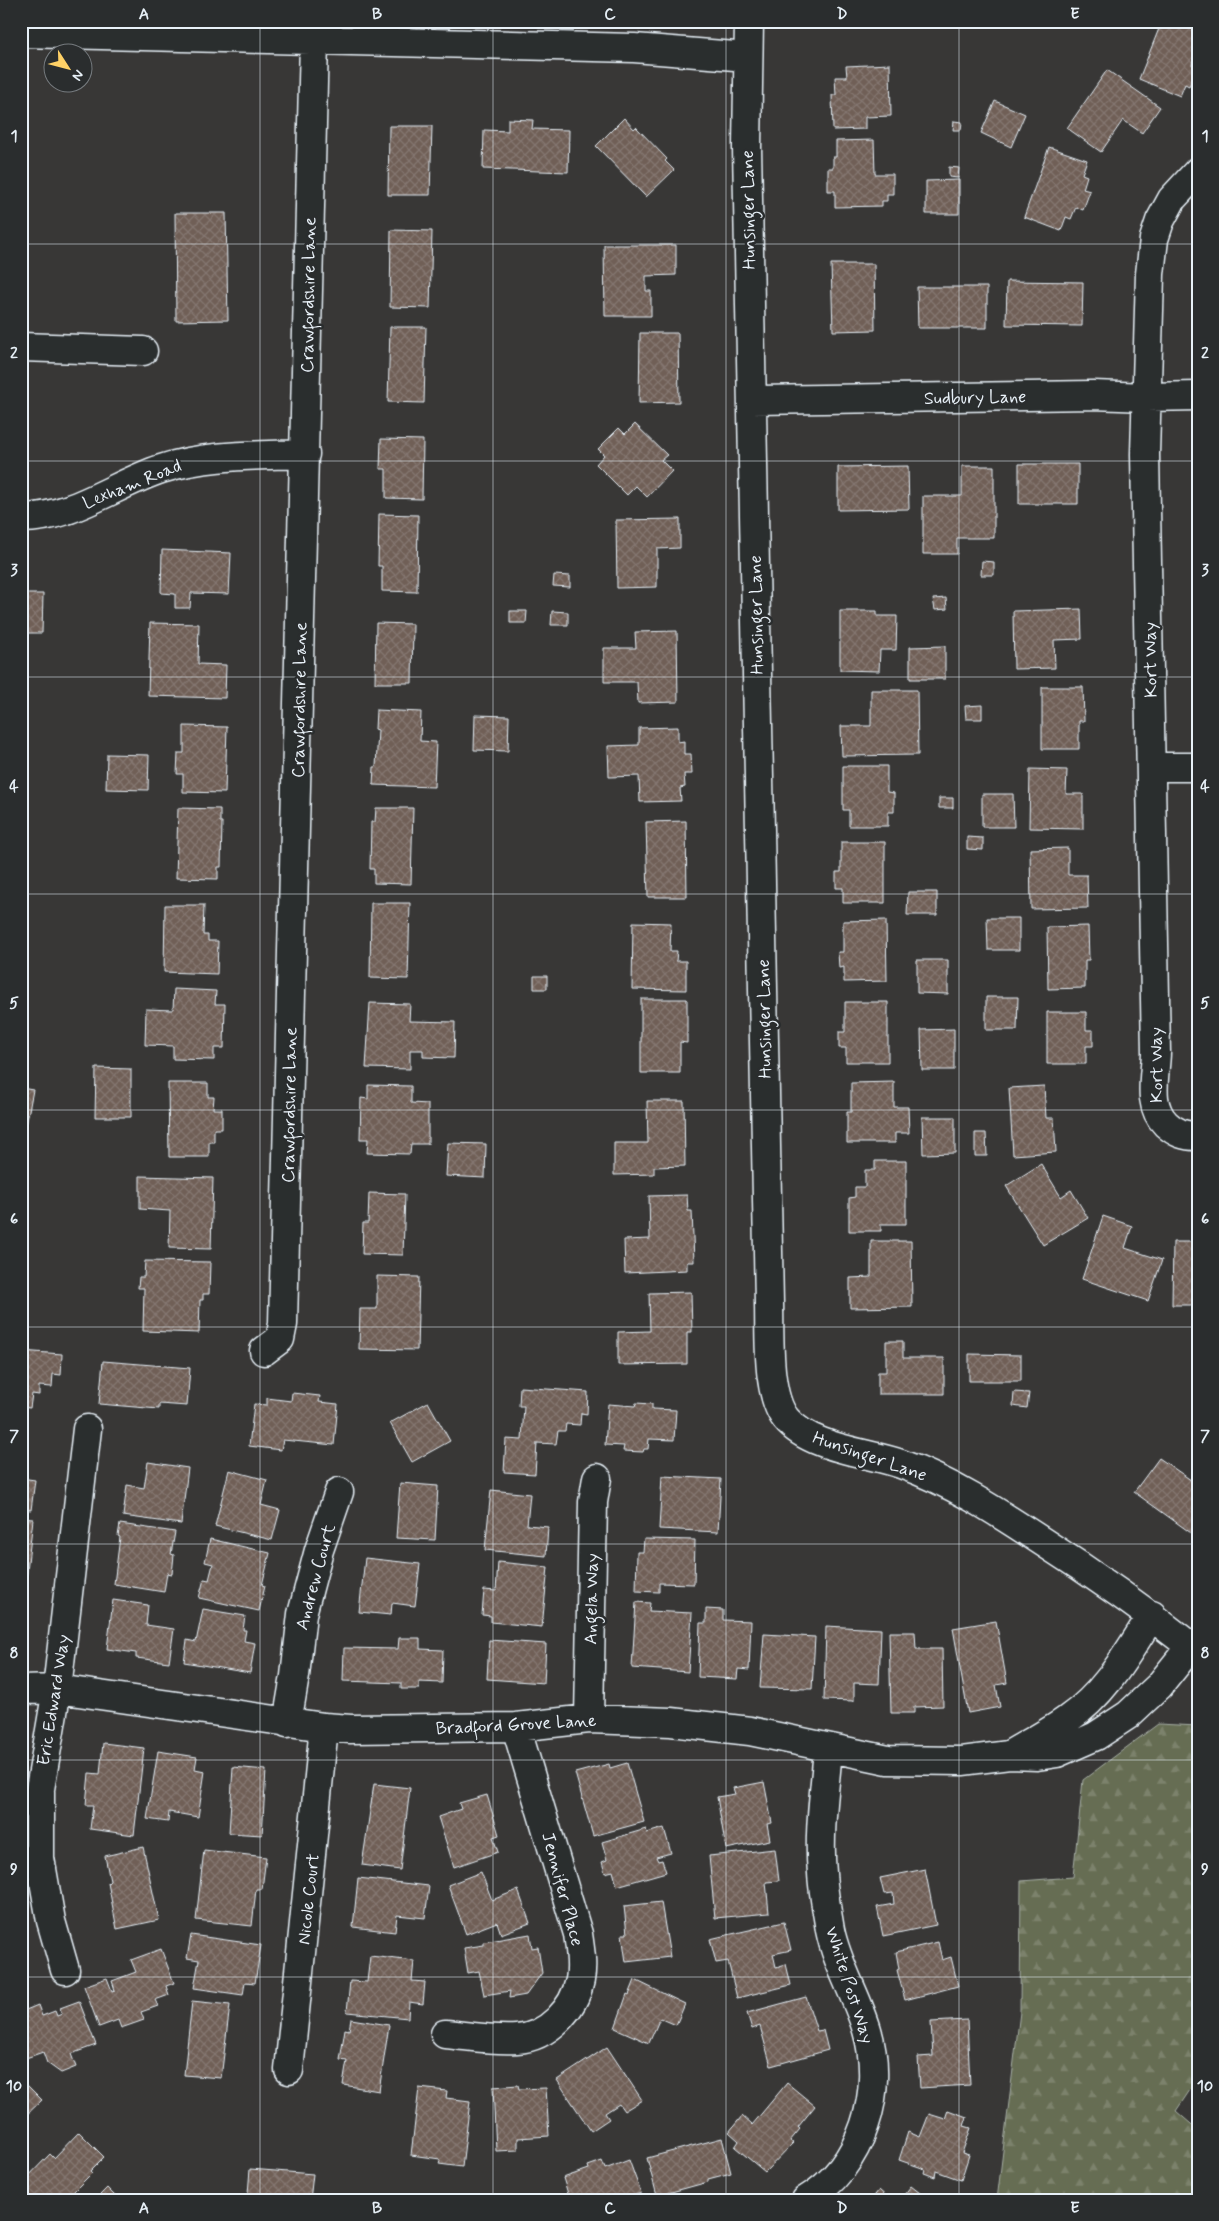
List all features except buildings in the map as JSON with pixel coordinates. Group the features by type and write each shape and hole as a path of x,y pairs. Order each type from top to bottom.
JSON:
{"street":[{"name":"Hunsinger Lane","path":"749,21 747,147 769,1294 772,1370 776,1397 784,1416 793,1426 818,1440 900,1464 952,1486 991,1508 1073,1560 1152,1615 1194,1649"},
{"path":"21,33 634,48 748,57"},
{"name":"Crawfordshire Lane","path":"264,1351 280,1339 283,1324 314,41"},
{"name":"Kort Way","path":"1198,170 1172,200 1160,221 1154,239 1150,274 1145,454 1156,1053 1153,1102 1161,1118 1175,1132 1187,1136 1198,1136"},
{"path":"21,347 143,351"},
{"name":"Sudbury Lane","path":"752,400 1093,395 1198,396"},
{"name":"Lexham Road","path":"21,518 34,518 63,512 158,470 186,461 305,454"},
{"path":"1152,767 1198,767"},
{"name":"Eric Edward Way","path":"65,1970 51,1922 40,1858 40,1788 57,1689 88,1429"},
{"name":"Angela Way","path":"589,1720 593,1502 596,1478"},
{"name":"Andrew Court","path":"288,1723 302,1614 319,1550 340,1492"},
{"name":"Bradford Grove Lane","path":"1009,1755 1070,1718 1100,1690 1118,1669 1152,1615"},
{"name":"Bradford Grove Lane","path":"21,1690 57,1689 288,1723 351,1729 516,1727 589,1720 671,1722 750,1731 888,1760 916,1762 962,1761 1009,1755 1038,1756 1057,1753 1096,1736 1128,1715 1194,1649"},
{"name":"Nicole Court","path":"289,2070 324,1727"},
{"name":"Jennifer Place","path":"445,2034 519,2040 543,2031 569,2007 580,1981 582,1962 578,1934 516,1727"},
{"name":"White Post Way","path":"806,2200 831,2180 846,2162 858,2143 866,2122 874,2076 872,2052 866,2029 845,1976 831,1932 821,1872 828,1748"}],"green space":[{"path":"1158,1724 1198,1726 1198,2078 1176,2111 1198,2130 1198,2200 997,2200 1020,2012 1021,1881 1073,1877 1083,1780"}]}
